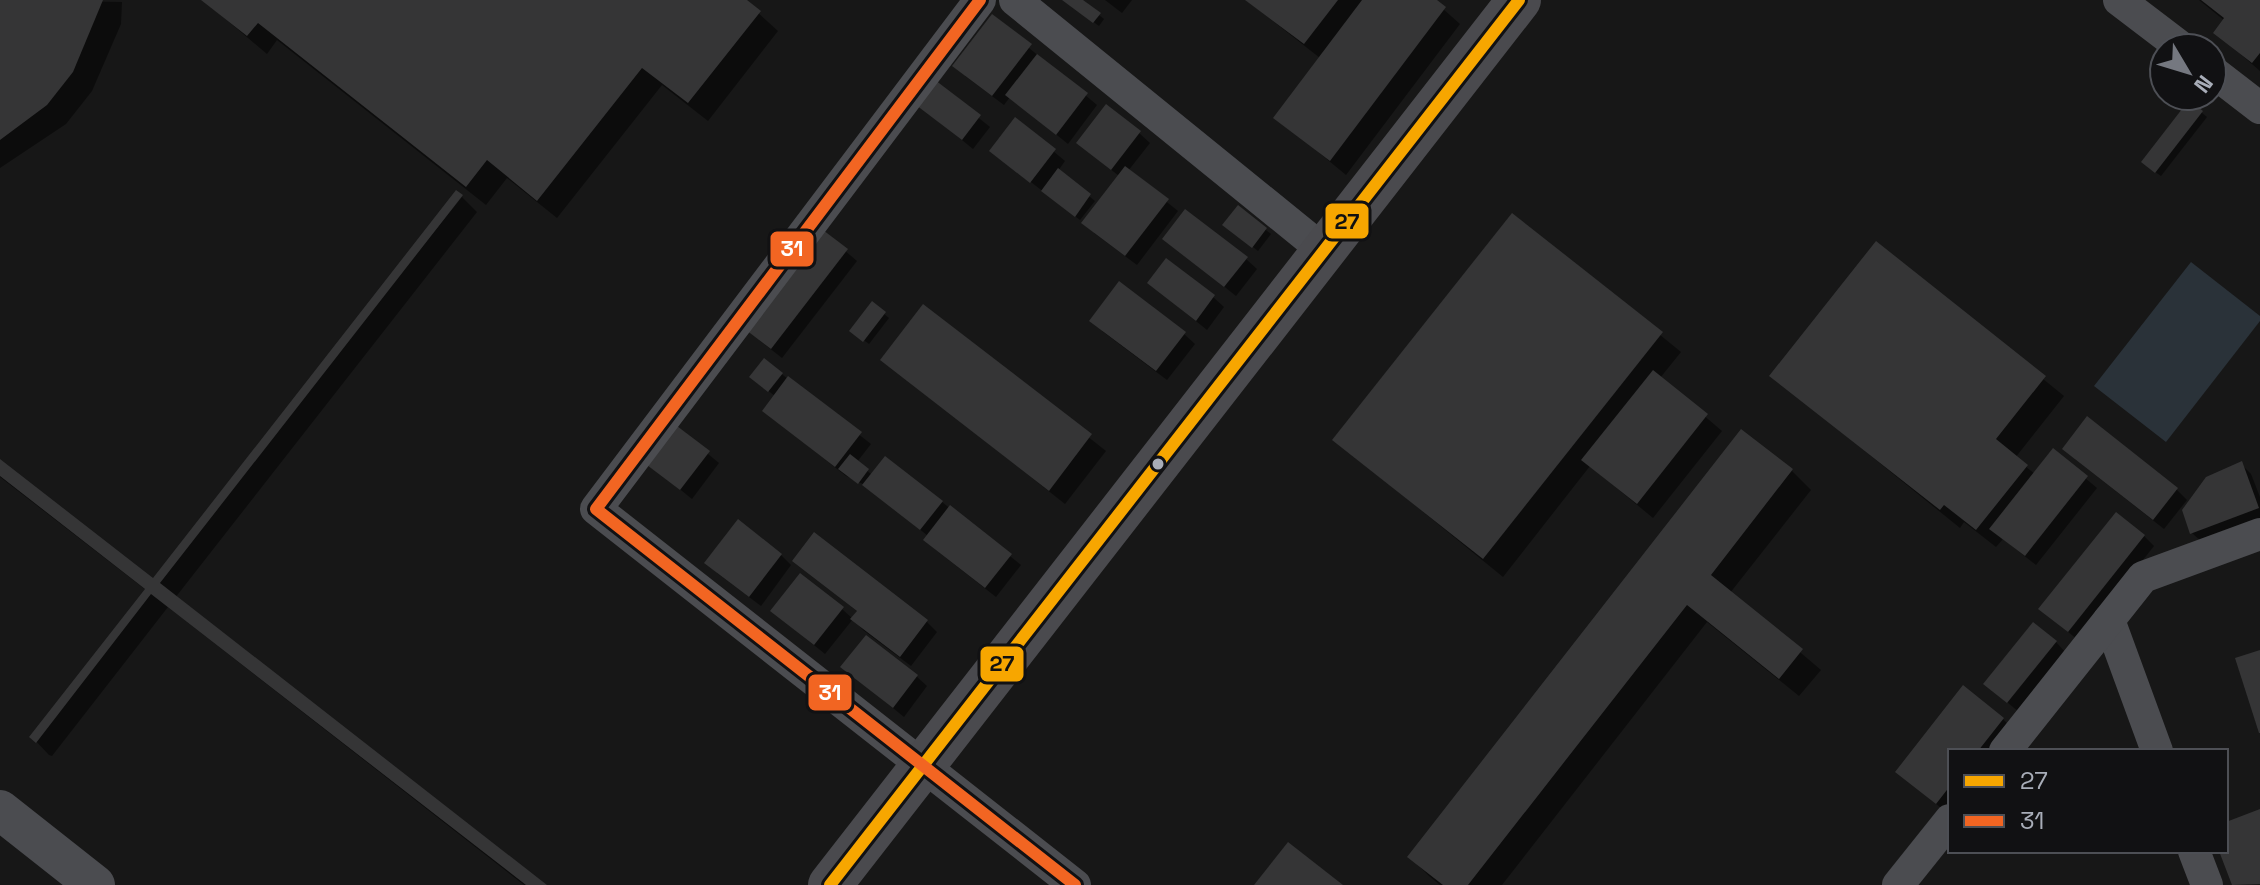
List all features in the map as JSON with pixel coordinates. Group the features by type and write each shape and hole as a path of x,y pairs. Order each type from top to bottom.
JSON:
{"main road":[{"path":"830,885 1519,0"}],"street":[{"path":"980,0 596,509 1075,885"},
{"path":"1015,0 1323,250"},
{"path":"2119,0 2161,32"},
{"path":"2228,83 2260,108"},
{"path":"2007,749 2143,577 2260,534"},
{"path":"2109,620 2156,749"},
{"path":"0,810 95,885"},
{"path":"1898,885 1948,822"},
{"path":"2195,853 2207,885"}],"shaded area":[{"path":"2191,262 2260,316 2260,321 2166,442 2094,386"}],"building":[{"path":"0,0 103,0 73,72 47,105 0,140"},
{"path":"201,0 747,0 761,11 688,103 642,68 537,201 487,160 466,187 258,23 247,36"},
{"path":"1062,0 1083,0 1101,13 1093,23"},
{"path":"1245,0 1338,0 1304,44"},
{"path":"1362,0 1437,0 1446,7 1330,161 1273,118"},
{"path":"2201,0 2260,0 2260,53 2252,63 2228,45 2228,32 2214,32 2224,18"},
{"path":"992,14 1032,44 992,96 952,66"},
{"path":"1037,54 1088,93 1056,135 1005,95"},
{"path":"935,80 981,115 962,140 916,105"},
{"path":"1106,104 1141,131 1111,170 1076,143"},
{"path":"2180,112 2202,112 2155,173 2141,162"},
{"path":"1015,117 1056,149 1030,183 989,151"},
{"path":"1125,166 1169,199 1125,256 1081,223"},
{"path":"1058,168 1091,194 1075,217 1041,191"},
{"path":"456,190 463,195 160,583 547,885 526,885 151,594 36,743 29,737 145,589 0,476 0,459 153,578"},
{"path":"1238,205 1267,228 1252,248 1222,225"},
{"path":"1185,209 1248,257 1224,287 1162,239"},
{"path":"1512,213 1663,332 1483,559 1332,440"},
{"path":"823,230 848,249 771,349 746,330"},
{"path":"1876,241 2046,376 1996,439 2028,465 1976,530 1944,505 1940,510 1769,376"},
{"path":"1166,258 1215,295 1196,321 1147,283"},
{"path":"1119,281 1186,332 1156,371 1089,321"},
{"path":"872,301 886,312 863,342 849,331"},
{"path":"923,304 1092,434 1049,491 880,360"},
{"path":"764,358 783,373 768,392 749,377"},
{"path":"1653,370 1708,414 1637,504 1581,460"},
{"path":"788,376 862,432 835,467 762,411"},
{"path":"2087,416 2178,488 2153,520 2062,449"},
{"path":"673,423 710,451 680,490 643,462"},
{"path":"1741,429 1793,469 1711,575 1803,649 1779,679 1687,605 1468,885 1443,885 1407,857"},
{"path":"2053,448 2088,476 2025,556 1989,529"},
{"path":"850,454 869,469 858,484 838,469"},
{"path":"885,456 943,501 920,530 862,485"},
{"path":"2242,461 2259,508 2190,534 2182,510 2206,477"},
{"path":"950,505 1012,554 985,588 923,540"},
{"path":"2116,512 2145,535 2068,632 2038,609"},
{"path":"738,519 782,554 749,597 704,563"},
{"path":"814,532 928,620 900,657 850,619 857,611 792,561"},
{"path":"800,573 844,607 814,645 770,611"},
{"path":"2033,622 2057,641 2007,703 1983,684"},
{"path":"866,635 918,675 893,708 840,667"},
{"path":"2260,650 2260,733 2259,733 2235,658"},
{"path":"1963,685 2004,718 1980,749 1948,749 1948,789 1936,804 1895,772"},
{"path":"2260,809 2260,884 2232,885 2220,853 2228,853 2228,821"},
{"path":"1288,842 1343,885 1254,885"}],"transit line":[{"name":"31","path":"980,0 596,509 1075,885"},
{"name":"27","path":"830,885 1519,0"}]}
